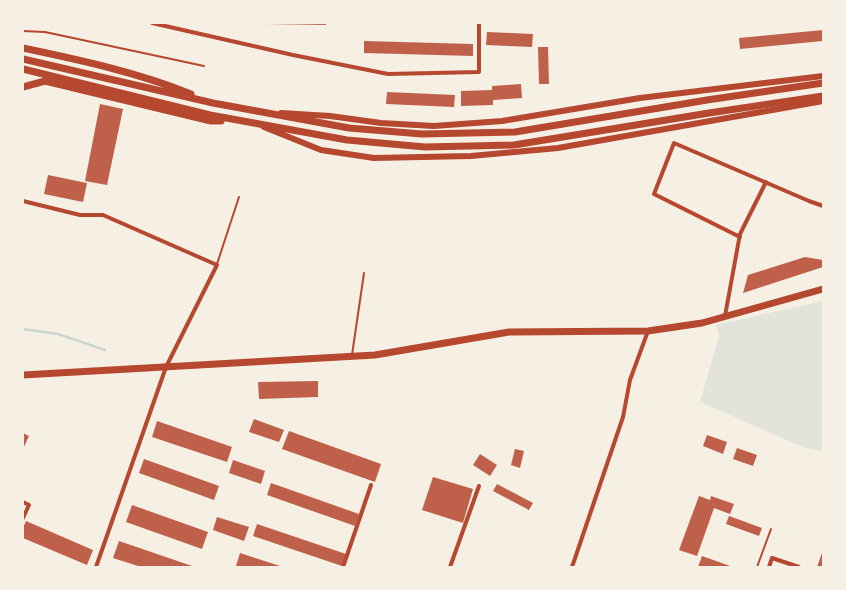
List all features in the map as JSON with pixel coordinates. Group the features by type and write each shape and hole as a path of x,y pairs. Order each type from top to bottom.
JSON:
{"main road":[{"path":"23,48 111,68 167,85 213,103"},
{"path":"23,59 213,103 348,128 422,134 515,132 707,100 823,83"},
{"path":"23,69 240,121 347,140 425,147 514,145 823,96"},
{"path":"258,111 330,116 381,123 434,126 502,121 640,98 823,76"},
{"path":"23,87 45,81 211,121 240,121"},
{"path":"257,124 321,150 374,158 471,156 558,148 823,101"},
{"path":"23,375 375,355 509,332 648,332 702,323 823,289"}],"street":[{"path":"152,23 293,55 388,74 479,72 479,23"},
{"path":"740,237 654,194 674,143 823,206"},
{"path":"725,317 740,237 766,182"},
{"path":"23,201 80,215 102,215 217,265 166,367 96,567"},
{"path":"572,567 623,417 630,380 648,332"},
{"path":"344,567 371,485"},
{"path":"450,567 478,486"},
{"path":"23,502 29,505 23,518"},
{"path":"769,567 772,558 799,567"}],"lane":[{"path":"23,31 45,32 204,66"},
{"path":"217,265 239,197"},
{"path":"352,356 364,273"},
{"path":"757,567 771,529"}],"shaded area":[{"path":"823,301 823,451 805,448 700,402 719,336 716,325"}],"building":[{"path":"326,23 326,25 266,24"},
{"path":"823,30 823,41 740,49 739,38"},
{"path":"487,32 533,34 532,47 486,45"},
{"path":"364,41 473,44 473,56 364,53"},
{"path":"538,47 548,47 549,84 539,84"},
{"path":"521,84 522,98 493,100 493,105 461,106 461,91 492,90 492,86"},
{"path":"387,92 455,95 454,107 386,104"},
{"path":"100,104 123,109 107,185 85,181"},
{"path":"48,175 87,183 83,202 44,194"},
{"path":"805,257 823,260 823,267 743,293 748,275"},
{"path":"318,381 318,397 259,399 258,382"},
{"path":"254,419 284,430 279,442 249,432"},
{"path":"157,421 232,447 227,462 152,437"},
{"path":"289,431 381,464 375,482 282,449"},
{"path":"23,433 29,436 23,449"},
{"path":"707,435 727,442 723,454 703,446"},
{"path":"737,448 757,455 753,466 733,459"},
{"path":"515,449 524,451 520,468 511,465"},
{"path":"480,454 497,465 490,476 473,465"},
{"path":"144,459 219,486 214,500 139,473"},
{"path":"233,460 265,471 261,484 229,473"},
{"path":"433,477 473,489 463,523 422,510"},
{"path":"271,483 359,514 355,526 267,495"},
{"path":"497,484 533,503 529,510 493,491"},
{"path":"699,496 710,500 711,496 734,504 730,514 714,508 697,556 679,550"},
{"path":"132,505 208,532 202,549 126,522"},
{"path":"729,516 762,528 759,536 726,524"},
{"path":"217,517 249,527 244,541 213,530"},
{"path":"26,521 93,550 87,565 23,538 23,528"},
{"path":"257,524 346,554 342,566 253,536"},
{"path":"119,541 195,567 141,567 113,558"},
{"path":"823,550 823,567 817,567"},
{"path":"240,553 283,567 236,566"},
{"path":"702,556 733,567 698,567"}],"waterway":[{"path":"23,329 58,334 105,350"}]}
